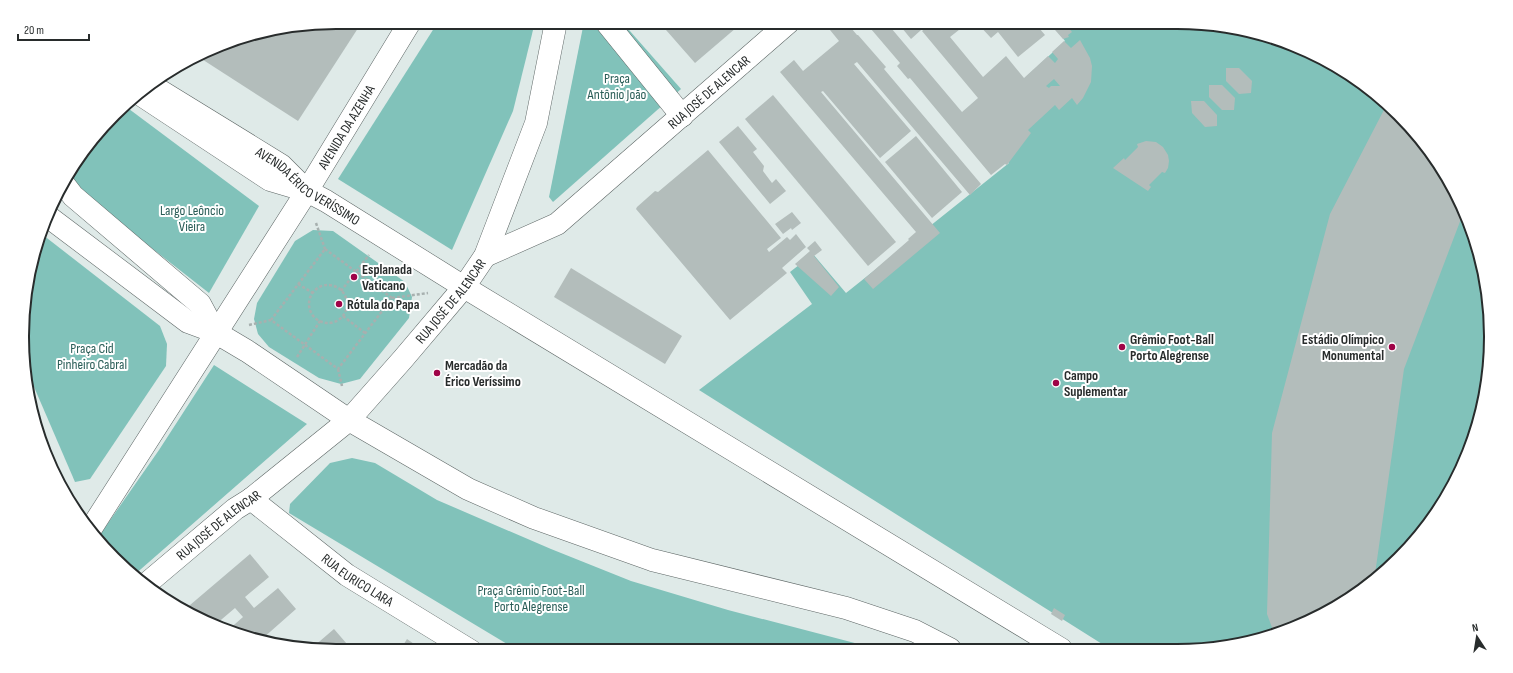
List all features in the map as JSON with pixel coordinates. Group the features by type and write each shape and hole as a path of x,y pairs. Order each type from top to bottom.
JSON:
{"main road":[{"name":"AVENIDA DA AZENHA","path":"215,332 306,191 406,29"},
{"path":"485,256 536,123 555,29"},
{"path":"612,29 682,116"},
{"name":"RUA JOSÉ DE ALENCAR","path":"150,581 235,509 251,499 349,420 464,287 485,256 557,224 781,29"},
{"name":"AVENIDA ÉRICO VERÍSSIMO","path":"156,88 281,165 306,191 326,201 384,236 464,287 1053,644"},
{"path":"144,97 270,180 306,191"},
{"path":"67,189 72,196 200,304 215,332"},
{"path":"52,219 188,322 215,332 247,351 349,420 468,489 534,518 652,560 846,608 915,631 940,644"},
{"path":"94,525 202,355 215,332"},
{"name":"RUA EURICO LARA","path":"251,499 347,575 460,644"}],"path":[{"path":"341,291 384,236"},
{"path":"325,249 392,298 338,369 271,320 298,284 325,249"},
{"path":"298,284 313,293"},
{"path":"330,286 336,287 345,296 347,306 343,316 335,322 325,323 316,318 310,309 310,298 313,293 318,289 330,286"},
{"path":"343,316 365,333"},
{"path":"284,376 320,321"}],"green space":[{"path":"434,29 533,29 513,111 452,250 338,179"},
{"name":"Praça Antônio João","path":"583,29 628,29 681,89 553,202 549,197"},
{"name":"Grêmio Foot-Ball Porto Alegrense","path":"1056,29 1197,30 1256,39 1294,52 1330,70 1347,81 1379,105 1394,119 1408,134 1432,166 1443,183 1461,219 1474,257 1478,277 1484,336 1478,396 1474,416 1461,454 1443,490 1432,507 1408,539 1394,554 1379,568 1347,592 1330,603 1294,621 1256,634 1217,641 1176,644 1102,644 699,390 812,304 790,272 813,254 846,293 1009,163 973,126 1065,41"},
{"name":"Largo Leôncio Vieira","path":"129,109 259,206 209,293 80,192 72,180 105,134"},
{"path":"313,230 333,231 405,282 412,297 409,318 360,379 341,384 319,378 269,347 258,334 254,319 257,303 295,241"},
{"name":"Praça Cid Pinheiro Cabral","path":"45,237 160,326 167,344 166,366 90,479 75,482 33,385 32,377 29,336 30,316 35,277"},
{"path":"214,365 307,424 138,571 119,554 101,534 159,450"},
{"name":"Praça Grêmio Foot-Ball Porto Alegrense","path":"352,458 375,463 437,500 551,549 631,581 728,610 858,644 507,644 289,513 290,504 330,463"}],"building":[{"path":"357,29 298,121 203,60 238,45 277,35 316,30"},
{"path":"665,29 735,29 695,63"},
{"path":"852,29 858,35 886,67 884,69 981,184 970,195 857,62 854,64 911,131 880,158 823,91 821,92 940,233 873,289 864,279 909,240 908,239 916,232 780,72 794,60 803,71 839,41 830,30"},
{"path":"871,29 892,29 962,112 978,98 922,31 924,29 960,29 950,37 983,77 1006,56 1024,78 1048,56 1055,63 1058,59 1052,52 1064,41 1071,48 1080,40 1090,58 1092,66 1091,82 1083,98 1077,105 1072,98 1059,110 1055,105 1028,130 1031,133 1007,165 1005,164 991,175 910,78 908,79 897,66 900,63","holes":["1054,79 1060,86 1051,86 1049,88 1046,86"]},
{"path":"903,29 922,29 911,39"},
{"path":"983,29 1040,29 1045,35 1018,57 998,32 991,38"},
{"path":"1054,29 1070,29 1072,32 1068,35 1069,37 1063,39"},
{"path":"1226,68 1239,68 1252,81 1251,93 1239,94 1226,81"},
{"path":"1209,85 1222,85 1235,98 1234,110 1222,110 1209,97"},
{"path":"773,95 896,242 868,266 745,119"},
{"path":"1191,101 1204,101 1217,115 1217,126 1205,127 1192,113"},
{"name":"Estádio Olímpico Monumental","path":"1384,110 1408,134 1432,166 1443,183 1461,219 1404,369 1375,571 1330,603 1294,621 1272,629 1267,614 1272,433 1330,214"},
{"path":"738,126 757,149 753,152 764,166 763,171 772,183 776,179 786,191 770,204 719,142"},
{"path":"916,136 962,192 932,218 885,162"},
{"path":"1146,141 1156,142 1163,147 1168,155 1169,161 1168,168 1165,173 1162,172 1149,185 1151,187 1148,191 1113,168 1124,158 1125,160 1138,147 1137,144"},
{"path":"708,150 781,238 767,249 769,252 787,237 790,240 796,234 806,247 782,268 787,273 730,320 636,209 655,191 658,192"},
{"path":"792,212 801,223 792,230 791,228 783,234 775,224"},
{"path":"815,241 822,250 814,256 839,287 831,296 795,264 810,251 807,248"},
{"path":"571,268 682,336 665,364 554,297"},
{"path":"250,554 269,577 245,597 254,608 278,588 296,609 266,636 233,626 243,617 235,608 219,621 189,606"},
{"path":"1054,608 1065,615 1062,621 1051,614"},
{"path":"334,629 347,644 336,644 318,643"},
{"path":"407,639 414,644 404,644"}],"place":[{"name":"Esplanada Vaticano","path":"354,277"},
{"name":"Rótula do Papa","path":"339,304"},
{"name":"Grêmio Foot-Ball Porto Alegrense","path":"1122,347"},
{"name":"Estádio Olímpico Monumental","path":"1392,347"},
{"name":"Mercadão da Érico Veríssimo","path":"437,373"},
{"name":"Campo Suplementar","path":"1056,383"}]}
